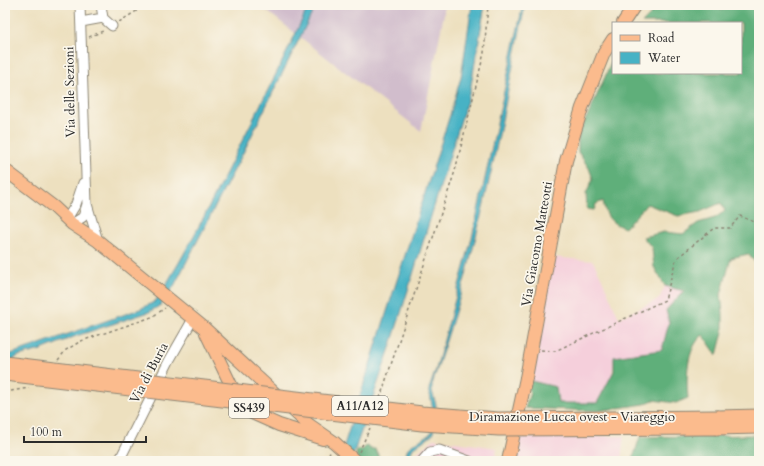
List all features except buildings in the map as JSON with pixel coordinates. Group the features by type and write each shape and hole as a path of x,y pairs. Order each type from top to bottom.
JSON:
{"highway":[{"name":"Diramazione Lucca ovest - Viareggio","path":"5,363 414,412 498,419 717,423 759,428"},
{"name":"Diramazione Lucca ovest - Viareggio","path":"5,374 429,424 499,429 717,423 759,416"}],"main road":[{"path":"624,22 635,5"},
{"name":"Via Giacomo Matteotti","path":"508,461 531,350 566,161 582,108 604,53 612,40"},
{"name":"SS439","path":"5,170 54,207 70,222 98,241 203,327 308,424 357,457"},
{"name":"SS439","path":"203,327 232,387 252,413 279,425 334,442"}],"street":[{"name":"Via delle Sezioni","path":"80,5 85,178 87,204 98,241"},
{"path":"103,5 101,6 103,18 112,26"},
{"path":"81,22 103,18"},
{"name":"Via delle Sezioni","path":"70,222 85,178"},
{"path":"54,207 67,209 76,204"},
{"path":"70,222 83,217 87,204"},
{"name":"Via di Buria","path":"119,461 169,361 193,319"},
{"path":"422,461 430,452 439,450 457,459 469,461"}],"path":[{"path":"378,403 455,171 484,53 488,5"},
{"path":"531,350 555,351 665,300 676,258 714,228 730,228 740,216 759,224"},
{"path":"57,362 66,350 81,341 152,317 171,301"},
{"path":"5,392 27,388 33,385"},
{"path":"357,457 371,425"}],"shaded area":[{"path":"259,5 444,5 444,14 421,131"},
{"path":"552,257 593,261 619,318 659,299 665,286 684,290 666,310 669,322 662,350 614,357 612,375 597,403 558,403 527,380"},
{"path":"624,436 621,461 514,461 519,437"},
{"path":"434,439 497,448 495,461 412,461 414,455"}],"green space":[{"path":"655,5 712,5 722,10 731,5 759,5 759,267 748,254 731,258 721,295 723,332 717,355 703,335 697,341 688,364 688,398 676,403 653,400 645,404 597,411 525,408 530,393 527,380 556,387 558,403 597,403 614,371 614,357 662,350 669,322 666,310 684,291 665,286 654,267 652,248 643,237 664,232 683,234 698,223 715,218 725,211 721,203 700,212 678,216 647,204 625,228 616,224 610,219 607,215 603,201 596,204 594,210 587,209 586,194 593,179 589,168 578,152 578,134 612,61 612,74 742,74 742,22 643,22 652,13"},
{"path":"759,435 759,461 632,461 640,437"},
{"path":"366,446 370,449 375,449 381,461 358,461 356,454 357,451 359,449 362,450"}],"water":[{"path":"309,5 316,5 243,153 174,286 161,305 149,312 76,336 41,350 18,356 11,361 5,357 140,309 157,299 201,222"},
{"path":"472,5 485,5 470,91 391,345 351,461 339,461 450,115 461,77"},
{"path":"523,5 525,5 506,101 478,228 452,323 432,385 436,405 433,434 413,448 407,461 404,461 408,448 430,434 432,429 433,410 429,389 436,369 472,238"}]}
